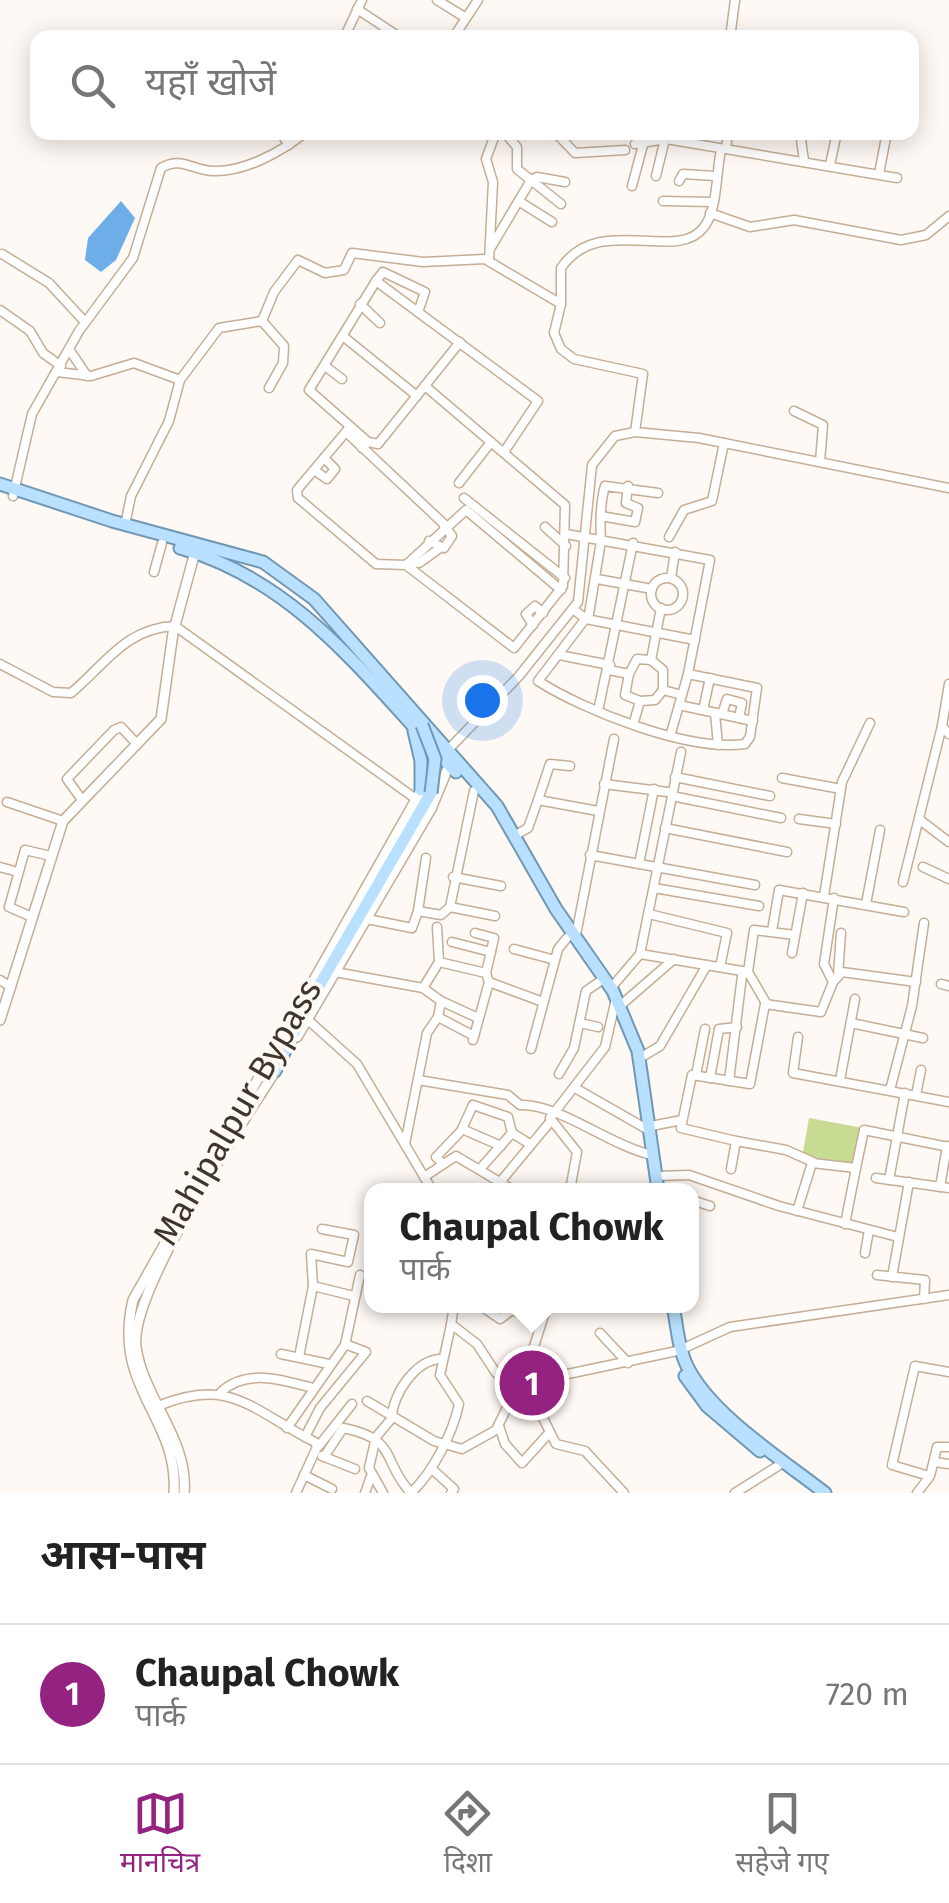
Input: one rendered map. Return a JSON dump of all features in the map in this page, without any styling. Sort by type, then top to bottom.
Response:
[{"type":"main road","points":[[0,484],[9,492],[194,552],[257,578],[291,602],[417,726],[435,758],[423,794],[304,1010],[275,1071]]},
{"type":"main road","points":[[9,492],[277,568],[305,591],[496,817],[599,982],[618,1004],[640,1058],[648,1154],[655,1183]]},
{"type":"main road","points":[[250,562],[297,593],[447,758],[493,802],[571,939],[612,988],[631,1038],[657,1183]]},
{"type":"main road","points":[[673,1313],[686,1378],[700,1399],[815,1493]]},
{"type":"main road","points":[[679,1350],[709,1396],[824,1493]]},
{"type":"street","points":[[437,0],[466,18]]},
{"type":"street","points":[[458,30],[476,0]]},
{"type":"street","points":[[731,30],[735,0]]},
{"type":"street","points":[[348,30],[359,4],[392,30]]},
{"type":"street","points":[[286,140],[289,145]]},
{"type":"street","points":[[9,492],[32,414],[85,322],[133,258],[161,168],[180,162],[206,170],[233,168],[296,140]]},
{"type":"street","points":[[489,261],[494,182],[486,159],[493,140]]},
{"type":"street","points":[[511,140],[517,147],[516,167],[561,204]]},
{"type":"street","points":[[563,140],[575,153],[625,150]]},
{"type":"street","points":[[632,186],[640,142],[652,140]]},
{"type":"street","points":[[656,176],[664,140]]},
{"type":"street","points":[[674,140],[897,178]]},
{"type":"street","points":[[634,432],[644,376],[569,357],[554,336],[561,304],[559,276],[573,256],[618,237],[685,239],[702,230],[710,213],[715,176],[726,140]]},
{"type":"street","points":[[801,140],[804,161]]},
{"type":"street","points":[[830,165],[836,140]]},
{"type":"street","points":[[879,174],[885,140]]},
{"type":"street","points":[[679,181],[683,174],[715,176]]},
{"type":"street","points":[[489,250],[530,180],[540,177],[565,182]]},
{"type":"street","points":[[663,201],[712,202]]},
{"type":"street","points":[[520,202],[552,222]]},
{"type":"street","points":[[710,213],[750,227],[794,220],[901,240],[926,235],[949,216]]},
{"type":"street","points":[[262,321],[274,292],[298,260],[325,273],[344,270],[352,252],[422,262],[489,261],[561,304]]},
{"type":"street","points":[[2,254],[49,283],[85,322]]},
{"type":"street","points":[[348,430],[297,490],[298,498],[376,564],[419,563],[452,538],[445,526],[310,392],[360,304],[383,272],[424,292],[418,312]]},
{"type":"street","points":[[376,280],[538,401],[504,452]]},
{"type":"street","points":[[360,304],[380,323]]},
{"type":"street","points":[[0,310],[30,331],[43,353],[59,369],[87,376],[134,362],[180,380]]},
{"type":"street","points":[[126,525],[130,496],[168,421],[180,380],[219,328],[262,321]]},
{"type":"street","points":[[262,321],[284,346],[283,363],[269,388]]},
{"type":"street","points":[[344,337],[416,396]]},
{"type":"street","points":[[365,445],[378,444],[460,342]]},
{"type":"street","points":[[69,349],[82,363],[87,376]]},
{"type":"street","points":[[325,366],[342,380]]},
{"type":"street","points":[[407,564],[510,648],[562,590],[565,578],[567,521],[561,500],[425,386]]},
{"type":"street","points":[[794,412],[822,426],[820,462]]},
{"type":"street","points":[[447,758],[580,596],[584,523],[594,458],[614,436],[634,432],[724,443],[949,488]]},
{"type":"street","points":[[459,483],[491,442]]},
{"type":"street","points":[[669,537],[684,510],[712,501],[724,443]]},
{"type":"street","points":[[328,454],[342,460]]},
{"type":"street","points":[[314,470],[328,478],[335,469],[328,454]]},
{"type":"street","points":[[658,492],[605,486],[597,579],[586,620],[539,682],[598,711],[634,722],[718,745],[745,744],[754,722],[758,688],[710,678],[665,678]]},
{"type":"street","points":[[601,516],[636,520],[637,506],[626,502],[628,486]]},
{"type":"street","points":[[562,590],[466,510],[461,496],[565,578]]},
{"type":"street","points":[[407,564],[466,510]]},
{"type":"street","points":[[617,540],[622,520]]},
{"type":"street","points":[[567,521],[584,523]]},
{"type":"street","points":[[545,527],[566,546]]},
{"type":"street","points":[[566,534],[601,537],[710,560],[671,733]]},
{"type":"street","points":[[430,541],[440,548]]},
{"type":"street","points":[[154,572],[162,543]]},
{"type":"street","points":[[598,711],[619,625],[633,543]]},
{"type":"street","points":[[0,1020],[63,822],[161,719],[175,626],[194,552]]},
{"type":"street","points":[[671,578],[675,552]]},
{"type":"street","points":[[671,578],[683,595],[674,608],[661,608],[652,599],[652,589],[657,581],[671,578]]},
{"type":"street","points":[[597,579],[652,589]]},
{"type":"street","points":[[683,595],[703,600]]},
{"type":"street","points":[[651,660],[661,608]]},
{"type":"street","points":[[573,609],[586,620],[695,640]]},
{"type":"street","points":[[0,664],[64,694],[76,688],[111,652],[154,630],[175,626],[423,794]]},
{"type":"street","points":[[532,626],[546,641]]},
{"type":"street","points":[[559,654],[629,674]]},
{"type":"street","points":[[637,659],[651,660],[660,664],[665,678],[656,700],[640,701],[624,695],[637,659]]},
{"type":"street","points":[[703,710],[710,678]]},
{"type":"street","points":[[903,882],[946,725],[949,684]]},
{"type":"street","points":[[663,690],[682,695]]},
{"type":"street","points":[[718,745],[719,714],[726,699],[742,703],[739,718]]},
{"type":"street","points":[[634,722],[640,701]]},
{"type":"street","points":[[679,705],[754,722]]},
{"type":"street","points":[[835,978],[824,964],[836,824],[846,770],[870,723]]},
{"type":"street","points":[[82,800],[67,779],[114,730],[121,727],[137,744]]},
{"type":"street","points":[[531,1049],[555,960],[571,939],[614,740]]},
{"type":"street","points":[[612,988],[640,954],[681,752]]},
{"type":"street","name":"Mahipalpur Bypass","points":[[174,1493],[171,1455],[127,1348],[134,1300],[447,758]]},
{"type":"street","name":"Mahipalpur Bypass","points":[[184,1493],[180,1458],[136,1348],[144,1299],[431,809],[447,758]]},
{"type":"street","points":[[514,836],[528,828],[550,764],[570,766]]},
{"type":"street","points":[[675,777],[770,796]]},
{"type":"street","points":[[782,778],[841,789]]},
{"type":"street","points":[[604,784],[654,789],[781,818]]},
{"type":"street","points":[[638,864],[654,789]]},
{"type":"street","points":[[418,911],[441,915],[450,907],[453,877],[474,791]]},
{"type":"street","points":[[538,800],[598,812]]},
{"type":"street","points":[[7,802],[63,822]]},
{"type":"street","points":[[799,819],[836,824]]},
{"type":"street","points":[[920,820],[949,842]]},
{"type":"street","points":[[665,828],[788,852]]},
{"type":"street","points":[[866,904],[880,830]]},
{"type":"street","points":[[32,917],[9,907],[18,872],[26,850],[51,856]]},
{"type":"street","points":[[590,856],[755,885]]},
{"type":"street","points":[[367,918],[412,928],[426,858]]},
{"type":"street","points":[[0,867],[18,872]]},
{"type":"street","points":[[923,867],[949,879]]},
{"type":"street","points":[[453,877],[500,886]]},
{"type":"street","points":[[0,880],[14,885]]},
{"type":"street","points":[[654,888],[759,906]]},
{"type":"street","points":[[772,931],[778,890],[904,912]]},
{"type":"street","points":[[792,953],[803,893]]},
{"type":"street","points":[[450,907],[495,916]]},
{"type":"street","points":[[648,914],[728,933],[720,967]]},
{"type":"street","points":[[890,1090],[916,982],[924,923]]},
{"type":"street","points":[[424,988],[439,962],[437,927]]},
{"type":"street","points":[[729,1081],[754,930],[795,935]]},
{"type":"street","points":[[438,1018],[474,1038],[493,937],[475,932]]},
{"type":"street","points":[[766,1004],[821,1012],[835,978],[840,933]]},
{"type":"street","points":[[452,942],[490,952]]},
{"type":"street","points":[[514,950],[555,960]]},
{"type":"street","points":[[640,954],[745,974],[766,1004],[750,1084],[696,1075]]},
{"type":"street","points":[[500,1181],[550,1122],[552,1112],[575,1088],[609,1038],[618,1004],[674,960]]},
{"type":"street","points":[[439,962],[487,977],[543,1002]]},
{"type":"street","points":[[640,1058],[657,1050],[707,965]]},
{"type":"street","points":[[835,978],[845,971],[916,982]]},
{"type":"street","points":[[335,972],[424,988],[478,1018]]},
{"type":"street","points":[[0,980],[11,987]]},
{"type":"street","points":[[559,1074],[573,1051],[586,991],[599,982]]},
{"type":"street","points":[[840,1080],[855,999]]},
{"type":"street","points":[[405,1144],[427,1033],[438,1018],[441,1000]]},
{"type":"street","points":[[308,1020],[357,1064],[428,1183]]},
{"type":"street","points":[[580,1022],[598,1027]]},
{"type":"street","points":[[850,1023],[923,1038]]},
{"type":"street","points":[[710,1078],[719,1029],[737,1027]]},
{"type":"street","points":[[705,1029],[682,1120],[683,1130],[786,1150],[813,1162],[856,1168]]},
{"type":"street","points":[[798,1038],[792,1072],[949,1102]]},
{"type":"street","points":[[889,1180],[897,1136],[921,1070]]},
{"type":"street","points":[[418,1080],[508,1095],[520,1105],[536,1104],[589,1132],[648,1154]]},
{"type":"street","points":[[575,1088],[648,1127],[682,1120]]},
{"type":"street","points":[[443,1164],[436,1157],[462,1129],[473,1104],[508,1118],[512,1133],[530,1144]]},
{"type":"street","points":[[550,1122],[577,1152],[571,1183]]},
{"type":"street","points":[[462,1129],[501,1146]]},
{"type":"street","points":[[846,1224],[864,1130],[948,1146],[944,1187],[876,1178]]},
{"type":"street","points":[[480,1170],[512,1133]]},
{"type":"street","points":[[731,1169],[736,1140]]},
{"type":"street","points":[[424,1177],[456,1156],[503,1183]]},
{"type":"street","points":[[797,1211],[813,1162]]},
{"type":"street","points":[[657,1176],[689,1175],[797,1211],[898,1237]]},
{"type":"street","points":[[892,1277],[909,1182]]},
{"type":"street","points":[[699,1202],[710,1206]]},
{"type":"street","points":[[299,1357],[313,1286],[311,1254],[348,1262],[354,1235],[322,1229]]},
{"type":"street","points":[[865,1253],[870,1230]]},
{"type":"street","points":[[287,1428],[345,1344],[360,1275]]},
{"type":"street","points":[[876,1275],[926,1280],[924,1300]]},
{"type":"street","points":[[313,1286],[354,1296]]},
{"type":"street","points":[[522,1388],[679,1350],[730,1327],[949,1295]]},
{"type":"street","points":[[319,1452],[343,1428],[375,1439],[392,1454],[396,1476],[411,1493],[432,1468],[459,1406],[440,1378],[453,1313]]},
{"type":"street","points":[[367,1401],[441,1444],[462,1449],[499,1426],[522,1388],[545,1313]]},
{"type":"street","points":[[452,1325],[477,1344],[496,1373],[522,1388],[538,1405],[549,1433],[561,1447],[586,1453],[622,1490]]},
{"type":"street","points":[[600,1333],[628,1363]]},
{"type":"street","points":[[305,1437],[320,1408],[366,1352],[345,1344]]},
{"type":"street","points":[[281,1354],[330,1364]]},
{"type":"street","points":[[365,1493],[375,1439],[392,1418],[392,1400],[428,1362],[443,1360]]},
{"type":"street","points":[[929,1476],[892,1466],[915,1366],[949,1372]]},
{"type":"street","points":[[221,1392],[236,1382],[269,1377],[313,1388]]},
{"type":"street","points":[[898,1378],[912,1381]]},
{"type":"street","points":[[158,1406],[192,1393],[221,1392],[305,1437],[319,1452],[355,1470]]},
{"type":"street","points":[[296,1493],[352,1404]]},
{"type":"street","points":[[499,1426],[505,1444],[522,1463],[549,1433]]},
{"type":"street","points":[[917,1493],[929,1476],[938,1446],[949,1448]]},
{"type":"street","points":[[934,1462],[949,1464]]},
{"type":"street","points":[[736,1493],[778,1466]]},
{"type":"street","points":[[432,1468],[454,1488],[451,1493]]},
{"type":"street","points":[[304,1475],[332,1489]]},
{"type":"street","points":[[371,1476],[384,1493]]},
{"type":"street","points":[[610,1493],[622,1490]]},
{"type":"green space","points":[[809,1118],[863,1128],[856,1168],[802,1158]]},
{"type":"water","points":[[121,201],[135,218],[116,260],[101,272],[85,260],[88,238]]},
{"type":"place","name":"Chaupal Chowk","points":[[532,1383]]}]
